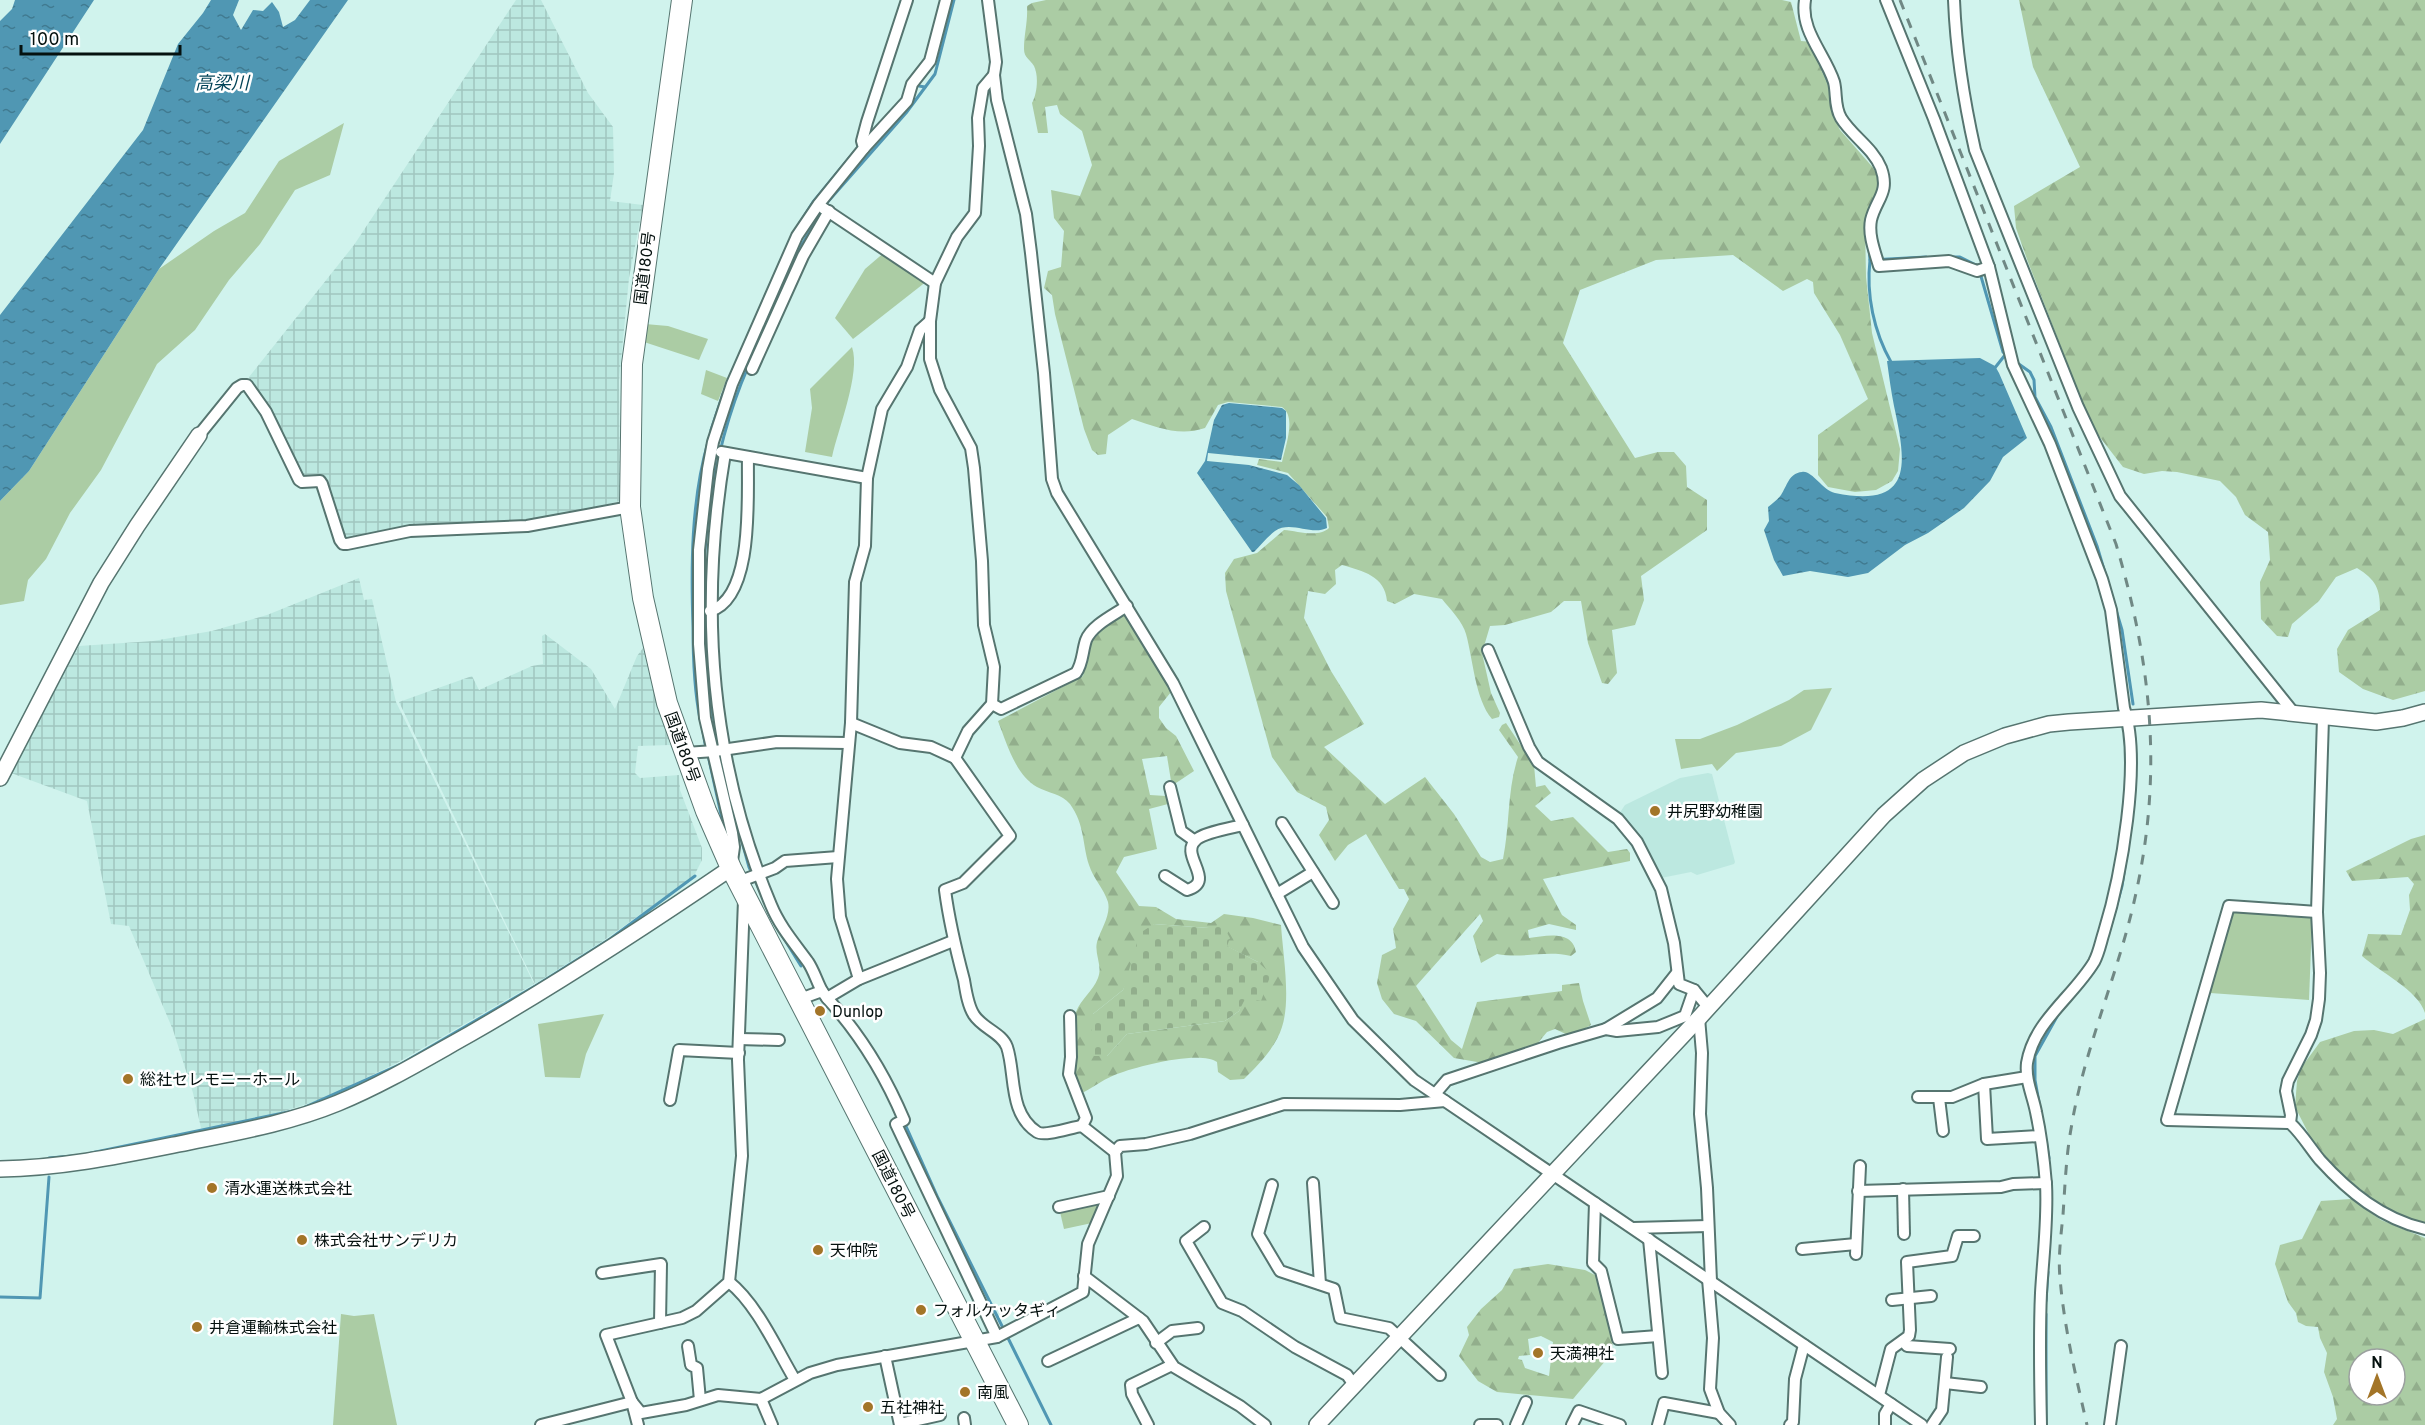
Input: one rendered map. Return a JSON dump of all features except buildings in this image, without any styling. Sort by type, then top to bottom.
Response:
[{"type":"highway","name":"国道180号","points":[[682,0],[632,364],[630,507],[643,598],[656,662],[706,811],[746,878],[800,999],[1018,1425]]},
{"type":"street","points":[[863,145],[907,0]]},
{"type":"street","points":[[752,369],[823,208],[863,145],[907,102],[912,84],[930,62],[946,0]]},
{"type":"street","points":[[988,0],[996,62],[994,75],[997,100],[1026,214],[1044,373],[1052,479],[1058,493],[1173,683],[1303,947],[1353,1020],[1399,1066],[1435,1094],[1922,1425]]},
{"type":"street","points":[[1805,0],[1805,16],[1811,36],[1833,81],[1836,109],[1848,128],[1876,159],[1882,171],[1885,184],[1883,194],[1871,221],[1873,246],[1879,266],[1949,261],[1983,269]]},
{"type":"street","points":[[1886,0],[1934,119],[2012,359],[2050,444],[2102,579],[2111,610],[2124,708],[2128,720],[2129,784],[2125,833],[2117,886],[2109,916],[2095,961],[2042,1027],[2029,1053],[2027,1077],[2040,1136],[2046,1183],[2039,1354],[2041,1425]]},
{"type":"street","points":[[1954,0],[1955,29],[1975,150],[2078,407],[2116,489],[2293,712]]},
{"type":"street","points":[[955,758],[968,731],[992,704],[994,667],[984,625],[982,561],[974,468],[970,448],[940,390],[930,359],[930,321],[935,283],[957,237],[975,213],[979,156],[978,118],[983,88],[994,75]]},
{"type":"street","points":[[823,208],[935,283]]},
{"type":"street","points":[[823,208],[797,236],[732,384],[719,452],[703,505],[697,597],[702,695],[734,847],[746,878],[771,907],[785,932],[809,964],[824,994],[860,1037],[894,1095],[904,1120],[896,1124],[998,1337]]},
{"type":"street","points":[[859,979],[840,917],[837,879],[851,723],[855,582],[867,530],[867,478],[882,409],[907,367],[920,330],[930,321]]},
{"type":"street","points":[[0,778],[101,584],[199,435],[237,388],[242,385],[247,386],[266,412],[299,480],[302,482],[320,481],[322,484],[343,544],[410,531],[527,526],[630,507]]},
{"type":"street","points":[[719,452],[753,460],[867,478]]},
{"type":"street","points":[[638,1425],[632,1402],[606,1335],[682,1318],[696,1311],[729,1282],[742,1156],[739,1039],[746,878],[741,819],[715,751],[717,710],[710,612],[719,452]]},
{"type":"street","points":[[710,612],[718,609],[726,601],[737,579],[744,554],[748,512],[748,457]]},
{"type":"street","points":[[992,704],[1001,709],[1076,673],[1080,667],[1087,638],[1096,628],[1127,606]]},
{"type":"street","points":[[1488,650],[1528,747],[1538,762],[1618,819],[1637,842],[1661,889],[1677,958],[1678,984],[1694,990],[1703,1013],[1700,1114],[1713,1338],[1710,1389],[1719,1413],[1730,1425]]},
{"type":"street","points":[[1317,1425],[1703,1013],[1884,815],[1923,780],[1947,763],[1985,744],[2030,728],[2069,722],[2262,710],[2293,712],[2323,718],[2386,721],[2425,712]]},
{"type":"street","points":[[2290,1123],[2291,1116],[2286,1091],[2288,1081],[2316,1020],[2320,973],[2317,912],[2323,718]]},
{"type":"street","points":[[632,1402],[640,1413],[655,1412],[718,1395],[761,1399],[810,1373],[837,1365],[998,1337],[1083,1292],[1088,1244],[1117,1176],[1117,1157],[1082,1126],[1041,1133],[1025,1118],[1016,1101],[1007,1046],[973,1014],[953,941],[945,890],[963,884],[1010,836],[955,758],[931,747],[900,743],[851,723]]},
{"type":"street","points":[[685,753],[777,742],[848,743]]},
{"type":"street","points":[[1170,787],[1181,831],[1195,841]]},
{"type":"street","points":[[1282,823],[1333,903]]},
{"type":"street","points":[[1165,876],[1187,890],[1198,883],[1200,876],[1190,851],[1195,841],[1199,837],[1243,825]]},
{"type":"street","points":[[0,1169],[41,1169],[88,1162],[283,1121],[336,1104],[420,1062],[508,1012],[594,959],[746,878],[785,861],[838,857]]},
{"type":"street","points":[[1277,894],[1313,872]]},
{"type":"street","points":[[2317,912],[2229,906],[2167,1120],[2290,1123],[2330,1170],[2371,1206],[2392,1218],[2425,1229]]},
{"type":"street","points":[[800,999],[824,994],[953,941]]},
{"type":"street","points":[[1435,1094],[1447,1080],[1558,1042],[1606,1029],[1657,998],[1676,974]]},
{"type":"street","points":[[1606,1029],[1617,1031],[1658,1027],[1685,1016],[1694,990]]},
{"type":"street","points":[[1070,1016],[1069,1074],[1086,1118],[1082,1126]]},
{"type":"street","points":[[739,1039],[779,1040]]},
{"type":"street","points":[[670,1100],[679,1050],[739,1053]]},
{"type":"street","points":[[1918,1097],[1952,1097],[1984,1084],[2027,1077]]},
{"type":"street","points":[[1984,1084],[1987,1139],[2040,1136]]},
{"type":"street","points":[[1939,1098],[1943,1131]]},
{"type":"street","points":[[1114,1152],[1120,1146],[1146,1144],[1190,1134],[1284,1104],[1400,1106],[1445,1101]]},
{"type":"street","points":[[1802,1249],[1856,1249],[1860,1166]]},
{"type":"street","points":[[1313,1183],[1320,1284]]},
{"type":"street","points":[[1858,1191],[2001,1187],[2013,1184],[2046,1183]]},
{"type":"street","points":[[1272,1185],[1258,1234],[1280,1271],[1334,1289],[1340,1318],[1389,1328],[1440,1375]]},
{"type":"street","points":[[1903,1189],[1904,1234]]},
{"type":"street","points":[[1059,1207],[1109,1196]]},
{"type":"street","points":[[1595,1203],[1593,1263],[1601,1271],[1618,1339],[1658,1336]]},
{"type":"street","points":[[1632,1228],[1708,1226]]},
{"type":"street","points":[[1204,1227],[1186,1241],[1222,1303],[1242,1311],[1295,1347],[1347,1375],[1354,1385]]},
{"type":"street","points":[[1879,1395],[1891,1349],[1909,1336],[1907,1262],[1952,1256],[1958,1236],[1974,1236]]},
{"type":"street","points":[[1649,1239],[1662,1373]]},
{"type":"street","points":[[602,1273],[661,1264],[660,1323]]},
{"type":"street","points":[[1084,1276],[1139,1318],[1172,1365],[1240,1406],[1265,1425]]},
{"type":"street","points":[[729,1282],[758,1318],[795,1380]]},
{"type":"street","points":[[1892,1300],[1931,1296]]},
{"type":"street","points":[[1048,1360],[1139,1318]]},
{"type":"street","points":[[1156,1343],[1172,1330],[1198,1328]]},
{"type":"street","points":[[1903,1341],[1907,1346],[1948,1353],[1942,1410],[1932,1425]]},
{"type":"street","points":[[1790,1425],[1793,1422],[1795,1379],[1804,1345]]},
{"type":"street","points":[[688,1346],[691,1365],[697,1368],[700,1400]]},
{"type":"street","points":[[2110,1425],[2121,1346]]},
{"type":"street","points":[[885,1356],[900,1424],[940,1415]]},
{"type":"street","points":[[1148,1425],[1132,1394],[1131,1385],[1172,1365]]},
{"type":"street","points":[[1945,1383],[1982,1387]]},
{"type":"street","points":[[761,1399],[772,1425]]},
{"type":"street","points":[[542,1425],[632,1402]]},
{"type":"street","points":[[1516,1425],[1526,1402]]},
{"type":"street","points":[[1658,1425],[1664,1403],[1719,1413]]},
{"type":"street","points":[[1885,1425],[1886,1414],[1892,1404]]},
{"type":"street","points":[[1572,1425],[1579,1411],[1620,1425]]},
{"type":"street","points":[[1480,1425],[1497,1425]]},
{"type":"shaded area","points":[[516,0],[541,0],[588,93],[613,127],[614,173],[610,201],[643,205],[629,278],[619,381],[620,501],[536,522],[424,525],[351,540],[343,537],[325,481],[302,477],[249,377],[354,245]]},
{"type":"shaded area","points":[[359,578],[364,600],[372,599],[396,702],[534,984],[397,1063],[320,1100],[275,1114],[207,1129],[201,1128],[193,1093],[173,1030],[129,926],[111,924],[87,801],[11,773],[79,646],[153,641],[212,631],[267,615]]},
{"type":"shaded area","points":[[545,634],[591,669],[615,709],[637,656],[643,648],[670,745],[638,746],[635,773],[640,778],[679,775],[680,790],[702,848],[702,860],[694,876],[603,941],[535,984],[399,702],[472,676],[479,690],[532,666],[543,664],[542,636]]},
{"type":"shaded area","points":[[1712,774],[1735,862],[1697,875],[1691,872],[1661,878],[1639,837],[1629,822],[1619,814],[1625,805],[1680,778]]},
{"type":"green space","points":[[1046,0],[1782,0],[1791,2],[1801,41],[1813,42],[1830,83],[1832,113],[1840,130],[1876,171],[1879,188],[1865,222],[1866,277],[1872,333],[1900,449],[1898,471],[1892,481],[1876,490],[1855,492],[1828,487],[1818,475],[1818,435],[1868,399],[1840,335],[1814,293],[1813,282],[1807,279],[1783,291],[1733,255],[1656,260],[1580,290],[1563,343],[1635,458],[1658,452],[1674,452],[1686,466],[1687,487],[1707,500],[1707,530],[1641,576],[1644,600],[1635,625],[1612,630],[1617,673],[1608,684],[1602,683],[1588,643],[1581,601],[1564,601],[1551,612],[1505,625],[1490,626],[1482,653],[1491,693],[1500,713],[1499,717],[1492,719],[1486,711],[1478,690],[1464,629],[1442,599],[1414,594],[1395,604],[1387,601],[1382,586],[1372,576],[1342,565],[1335,570],[1336,584],[1325,594],[1308,591],[1304,618],[1331,671],[1364,724],[1324,747],[1385,804],[1425,777],[1454,814],[1481,857],[1490,862],[1503,859],[1512,782],[1518,757],[1499,730],[1506,723],[1534,765],[1536,787],[1545,785],[1551,793],[1535,806],[1551,821],[1573,817],[1608,852],[1627,849],[1630,853],[1630,861],[1543,879],[1562,915],[1576,925],[1576,930],[1549,924],[1528,930],[1529,938],[1550,935],[1564,937],[1573,945],[1576,952],[1571,956],[1497,954],[1481,963],[1473,936],[1483,921],[1480,914],[1416,986],[1451,1040],[1462,1049],[1477,1002],[1562,991],[1562,985],[1579,983],[1591,1025],[1582,1030],[1568,1035],[1555,1029],[1547,1032],[1537,1044],[1483,1063],[1454,1058],[1416,1021],[1394,1014],[1382,999],[1377,983],[1382,955],[1396,948],[1393,929],[1409,899],[1404,889],[1399,889],[1366,834],[1348,845],[1335,861],[1319,835],[1329,820],[1326,807],[1297,792],[1272,757],[1226,591],[1225,573],[1234,559],[1257,553],[1284,530],[1319,533],[1329,528],[1327,517],[1288,473],[1257,465],[1259,459],[1282,462],[1289,433],[1289,418],[1282,407],[1228,402],[1218,405],[1205,428],[1186,432],[1159,428],[1132,419],[1108,435],[1106,454],[1098,455],[1092,450],[1084,429],[1052,295],[1044,288],[1048,271],[1061,267],[1064,231],[1054,218],[1051,190],[1080,196],[1092,165],[1082,131],[1060,114],[1057,105],[1045,107],[1048,133],[1038,133],[1032,103],[1037,80],[1034,66],[1025,54],[1024,43],[1027,6]]},
{"type":"green space","points":[[2019,0],[2425,0],[2425,691],[2393,700],[2363,689],[2339,672],[2337,649],[2348,630],[2380,610],[2376,585],[2363,572],[2357,568],[2336,577],[2319,601],[2292,624],[2288,637],[2277,636],[2261,619],[2260,582],[2270,560],[2268,532],[2245,515],[2236,497],[2220,481],[2177,472],[2162,471],[2144,474],[2123,467],[2092,427],[2016,228],[2014,206],[2080,167],[2033,67]]},
{"type":"green space","points":[[344,123],[330,175],[295,190],[260,244],[229,280],[195,330],[157,364],[101,470],[70,513],[46,559],[28,580],[24,601],[0,605],[0,501],[29,471],[159,269],[214,231],[245,213],[279,161]]},
{"type":"green space","points":[[886,251],[927,281],[853,339],[835,318],[865,269]]},
{"type":"green space","points":[[645,324],[668,326],[708,339],[699,360],[644,342]]},
{"type":"green space","points":[[852,347],[854,371],[832,457],[805,452],[812,408],[810,389]]},
{"type":"green space","points":[[706,370],[727,378],[718,401],[701,394]]},
{"type":"green space","points":[[1123,614],[1132,622],[1171,692],[1159,707],[1159,718],[1176,736],[1194,771],[1176,783],[1171,781],[1167,756],[1142,759],[1150,795],[1166,796],[1168,804],[1149,809],[1157,849],[1124,857],[1116,872],[1139,906],[1156,907],[1176,919],[1211,923],[1224,914],[1281,925],[1285,963],[1285,1016],[1271,1049],[1244,1079],[1230,1080],[1218,1072],[1217,1062],[1197,1058],[1169,1060],[1127,1071],[1084,1092],[1078,1090],[1073,1078],[1076,1012],[1098,978],[1100,969],[1096,946],[1107,917],[1108,902],[1089,865],[1081,827],[1075,812],[1063,798],[1037,787],[1023,774],[1013,758],[998,721],[1083,676],[1089,643],[1114,619]],"holes":[[[1154,924],[1209,928],[1226,946],[1258,962],[1239,1011],[1225,1021],[1127,1034],[1107,1056],[1093,1014],[1123,990]]]},
{"type":"green space","points":[[1832,688],[1811,730],[1781,746],[1736,753],[1717,771],[1712,764],[1681,769],[1675,739],[1700,739],[1737,725],[1789,700],[1804,690]]},
{"type":"green space","points":[[2425,835],[2425,1013],[2407,989],[2362,956],[2368,934],[2401,935],[2410,910],[2409,895],[2414,884],[2408,877],[2352,881],[2346,871],[2411,839]]},
{"type":"green space","points":[[2237,910],[2310,916],[2312,922],[2309,1000],[2210,993],[2231,914]]},
{"type":"green space","points":[[1154,924],[1209,928],[1222,924],[1230,938],[1227,946],[1258,962],[1271,974],[1261,1001],[1246,997],[1239,1011],[1225,1021],[1127,1034],[1107,1056],[1090,1056],[1093,1014],[1123,990],[1140,933]]},
{"type":"green space","points":[[604,1014],[586,1054],[580,1078],[545,1077],[538,1024]]},
{"type":"green space","points":[[2425,1019],[2425,1224],[2382,1208],[2331,1164],[2316,1148],[2295,1107],[2297,1081],[2301,1068],[2320,1042],[2354,1031],[2374,1030],[2393,1034]]},
{"type":"green space","points":[[2351,1199],[2381,1220],[2425,1238],[2425,1425],[2333,1425],[2337,1419],[2333,1397],[2324,1372],[2327,1353],[2318,1327],[2306,1326],[2298,1322],[2296,1313],[2288,1302],[2275,1264],[2280,1245],[2302,1239],[2321,1201]]},
{"type":"green space","points":[[1104,1201],[1092,1223],[1064,1229],[1060,1212]]},
{"type":"green space","points":[[1548,1264],[1585,1270],[1597,1276],[1613,1335],[1612,1353],[1573,1399],[1497,1392],[1478,1381],[1459,1356],[1469,1335],[1467,1327],[1481,1309],[1502,1290],[1514,1269]],"holes":[[[1541,1336],[1553,1342],[1549,1376],[1525,1368],[1522,1360],[1518,1359],[1519,1356],[1530,1355],[1528,1339]]]},
{"type":"green space","points":[[341,1314],[354,1316],[374,1314],[397,1425],[333,1425]]},
{"type":"water","points":[[15,0],[94,0],[0,144],[0,21],[12,9]]},
{"type":"water","name":"高梁川","points":[[211,0],[239,0],[233,15],[241,30],[253,10],[263,11],[272,2],[279,12],[283,27],[295,20],[310,0],[348,0],[159,269],[29,471],[0,501],[0,315],[143,130],[178,44]]},
{"type":"water","points":[[1980,358],[1995,366],[2027,438],[2003,457],[1990,481],[1964,508],[1928,533],[1905,545],[1868,573],[1848,577],[1810,571],[1783,576],[1774,560],[1764,530],[1769,521],[1768,507],[1777,500],[1794,475],[1806,472],[1830,491],[1861,496],[1880,494],[1892,487],[1899,476],[1902,462],[1901,445],[1887,361]]},
{"type":"water","points":[[1229,403],[1282,408],[1286,411],[1286,438],[1281,460],[1208,453],[1207,461],[1249,465],[1287,475],[1299,485],[1326,518],[1327,528],[1314,530],[1281,528],[1272,533],[1252,552],[1197,473],[1205,461],[1214,420],[1222,405]]},
{"type":"waterway","points":[[772,312],[800,248],[825,205],[906,113],[935,74],[954,0]]},
{"type":"waterway","points":[[1821,65],[1830,86]]},
{"type":"waterway","points":[[919,86],[925,87]]},
{"type":"waterway","points":[[799,224],[813,202],[859,146]]},
{"type":"waterway","points":[[1859,147],[1869,157]]},
{"type":"waterway","points":[[729,379],[789,242]]},
{"type":"waterway","points":[[1869,248],[1870,260],[1926,257]]},
{"type":"waterway","points":[[1951,257],[1960,257],[1978,266]]},
{"type":"waterway","points":[[1870,260],[1870,300],[1880,338],[1891,362]]},
{"type":"waterway","points":[[1980,273],[2003,352],[2008,357]]},
{"type":"waterway","points":[[1994,369],[2005,355]]},
{"type":"waterway","points":[[2016,362],[2030,372],[2034,380],[2035,397],[2051,427],[2097,546],[2122,630],[2133,704]]},
{"type":"waterway","points":[[718,741],[705,648],[703,600],[705,551],[710,503],[719,456],[748,367]]},
{"type":"waterway","points":[[711,430],[723,394]]},
{"type":"waterway","points":[[700,719],[694,662],[692,558],[698,487],[708,442]]},
{"type":"waterway","points":[[702,726],[706,749]]},
{"type":"waterway","points":[[708,755],[722,819]]},
{"type":"waterway","points":[[733,809],[749,867],[761,893]]},
{"type":"waterway","points":[[2110,929],[2122,886],[2126,859]]},
{"type":"waterway","points":[[305,1107],[401,1064],[537,985],[610,939],[695,876]]},
{"type":"waterway","points":[[775,924],[801,966]]},
{"type":"waterway","points":[[2049,1158],[2035,1080],[2035,1056],[2059,1013]]},
{"type":"waterway","points":[[91,1153],[293,1111]]},
{"type":"waterway","points":[[905,1124],[938,1198],[1004,1330]]},
{"type":"waterway","points":[[49,1160],[49,1158],[73,1156]]},
{"type":"waterway","points":[[0,1297],[40,1298],[49,1177]]},
{"type":"waterway","points":[[2051,1182],[2051,1211]]},
{"type":"waterway","points":[[2046,1301],[2048,1272]]},
{"type":"waterway","points":[[2046,1314],[2046,1425]]},
{"type":"waterway","points":[[1007,1336],[1051,1425]]},
{"type":"railway","points":[[1900,0],[2116,544],[2138,631],[2145,674],[2151,760],[2144,848],[2129,923],[2077,1099],[2068,1150],[2060,1246],[2059,1270],[2064,1315],[2087,1425]]},
{"type":"place","name":"井尻野幼稚園","points":[[1655,811]]},
{"type":"place","name":"Dunlop","points":[[820,1011]]},
{"type":"place","name":"総社セレモニーホール","points":[[128,1079]]},
{"type":"place","name":"清水運送株式会社","points":[[212,1188]]},
{"type":"place","name":"株式会社サンデリカ","points":[[302,1240]]},
{"type":"place","name":"天仲院","points":[[818,1250]]},
{"type":"place","name":"フォルケッタギィ","points":[[921,1310]]},
{"type":"place","name":"井倉運輸株式会社","points":[[197,1327]]},
{"type":"place","name":"天満神社","points":[[1538,1353]]},
{"type":"place","name":"南風","points":[[965,1392]]},
{"type":"place","name":"五社神社","points":[[868,1407]]}]
